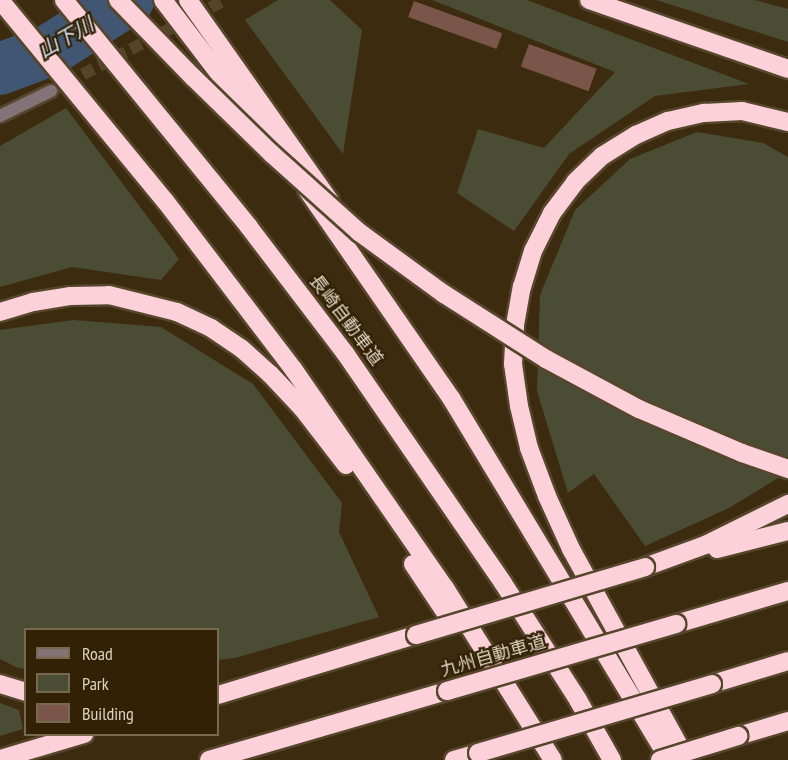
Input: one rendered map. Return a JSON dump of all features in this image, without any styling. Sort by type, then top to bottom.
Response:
[{"type":"highway","points":[[0,0],[230,283],[372,482],[470,628],[553,760]]},
{"type":"highway","name":"長崎自動車道","points":[[64,0],[249,227],[345,353],[434,478],[568,685],[612,760]]},
{"type":"highway","points":[[118,0],[281,162],[359,232],[444,294],[546,359],[639,409],[742,453],[788,469]]},
{"type":"highway","points":[[589,0],[788,69]]},
{"type":"highway","points":[[189,1],[393,292],[455,391],[514,502]]},
{"type":"highway","points":[[166,4],[308,192],[451,399],[669,760]]},
{"type":"highway","points":[[687,760],[571,549],[547,496],[530,448],[519,406],[513,364],[515,325],[522,287],[537,241],[552,213],[575,182],[602,156],[636,135],[668,121],[704,113],[742,111],[788,122]]},
{"type":"highway","points":[[0,312],[33,302],[70,296],[108,295],[177,312],[211,328],[243,349],[278,383],[333,447],[543,760]]},
{"type":"highway","points":[[372,482],[538,760]]},
{"type":"highway","points":[[645,567],[747,526],[788,504]]},
{"type":"highway","points":[[219,695],[645,567],[788,531]]},
{"type":"highway","name":"九州自動車道","points":[[208,760],[788,591]]},
{"type":"highway","points":[[219,684],[416,635]]},
{"type":"highway","points":[[454,760],[788,661]]},
{"type":"highway","points":[[0,684],[24,691]]},
{"type":"highway","points":[[660,760],[788,722]]},
{"type":"highway","points":[[0,759],[80,736]]},
{"type":"street","points":[[0,116],[51,91]]},
{"type":"green space","points":[[278,0],[330,0],[362,30],[343,154],[245,20]]},
{"type":"green space","points":[[432,0],[527,0],[749,84],[655,96],[569,154],[514,231],[457,193],[478,129],[544,148],[615,72]]},
{"type":"green space","points":[[656,0],[755,0],[788,9],[788,42]]},
{"type":"green space","points":[[66,108],[179,259],[161,280],[72,267],[0,287],[0,146]]},
{"type":"green space","points":[[697,132],[763,143],[788,157],[788,472],[729,508],[645,546],[594,474],[568,493],[537,391],[540,295],[575,210],[630,159]]},
{"type":"green space","points":[[73,320],[161,327],[253,384],[342,503],[339,532],[379,617],[235,658],[219,660],[219,628],[24,628],[24,669],[0,659],[0,330]]},
{"type":"green space","points":[[0,703],[19,710],[23,729],[0,736]]},
{"type":"building","points":[[414,1],[502,33],[497,49],[408,17]]},
{"type":"building","points":[[529,44],[597,69],[588,91],[521,67]]},
{"type":"waterway","name":"山下川","points":[[0,69],[50,50],[128,0]]},
{"type":"tunnel","points":[[51,91],[225,0]]}]
